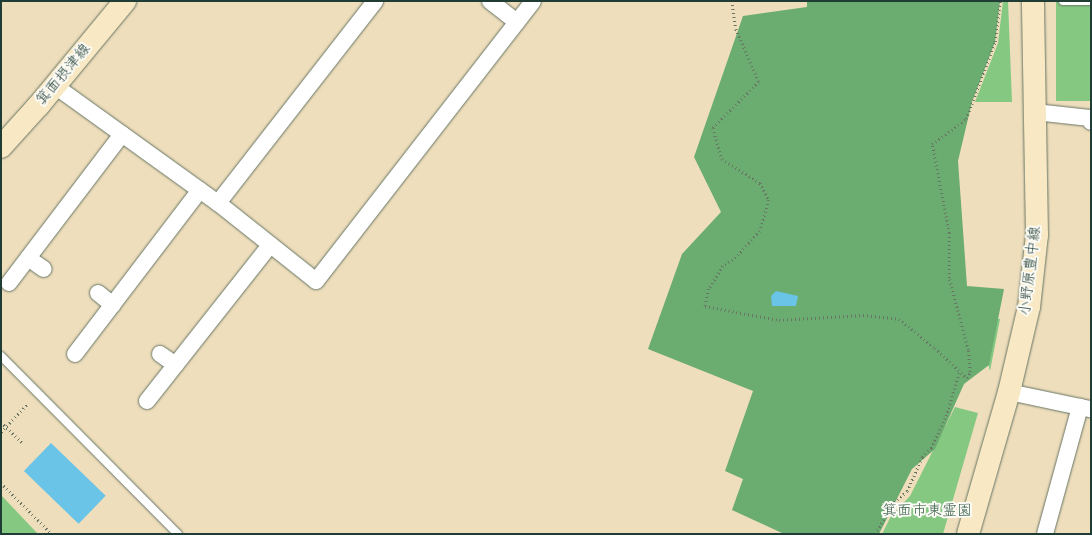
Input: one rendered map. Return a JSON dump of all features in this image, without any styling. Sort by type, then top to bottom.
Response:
[{"type":"street","name":"箕面摂津線","points":[[1,147],[55,86],[125,1]]},
{"type":"street","points":[[218,204],[375,1]]},
{"type":"street","points":[[490,1],[517,22]]},
{"type":"street","points":[[55,86],[200,190],[316,281],[533,1]]},
{"type":"street","name":"小野原豊中線","points":[[968,534],[1009,392],[1029,307],[1037,235],[1033,1]]},
{"type":"street","points":[[1035,112],[1090,118],[1091,122]]},
{"type":"street","points":[[9,283],[122,134]]},
{"type":"street","points":[[75,354],[200,190]]},
{"type":"street","points":[[147,401],[270,245]]},
{"type":"street","points":[[28,258],[44,269]]},
{"type":"street","points":[[98,294],[113,305]]},
{"type":"street","points":[[160,354],[176,365]]},
{"type":"street","points":[[1009,392],[1086,408],[1045,534]]},
{"type":"lane","points":[[1063,1],[1091,1]]},
{"type":"lane","points":[[1,356],[178,534]]},
{"type":"path","points":[[732,1],[736,29],[759,82],[713,128],[722,159],[760,183],[769,200],[760,232],[736,258],[723,266],[709,289],[705,306],[779,320],[863,315],[899,320],[935,348],[967,378],[970,372],[968,350],[950,278],[949,233],[932,144],[966,119],[995,42],[1000,1]]},
{"type":"path","points":[[875,534],[894,502],[907,491],[922,458],[931,448],[946,416],[959,372]]},
{"type":"path","points":[[1,432],[38,392]]},
{"type":"path","points":[[1,422],[22,442]]},
{"type":"path","points":[[1,483],[52,534]]},
{"type":"green space","points":[[807,1],[1000,1],[995,42],[972,102],[958,161],[967,286],[1004,289],[989,365],[964,384],[935,449],[912,469],[879,534],[784,534],[732,510],[743,479],[725,471],[753,391],[648,349],[682,254],[721,212],[694,157],[743,16],[807,7]]},
{"type":"green space","points":[[1003,1],[1008,1],[1012,102],[975,102],[998,43]]},
{"type":"green space","points":[[1056,1],[1091,1],[1091,101],[1056,101]]},
{"type":"green space","points":[[975,316],[1000,319],[990,371]]},
{"type":"green space","name":"箕面市東霊園","points":[[955,407],[978,413],[943,534],[882,534],[891,516],[910,496]]},
{"type":"green space","points":[[1,495],[38,534],[1,534]]},
{"type":"water","points":[[776,291],[798,296],[796,306],[772,306],[771,296]]},
{"type":"water","points":[[51,443],[106,496],[79,524],[24,471]]}]
